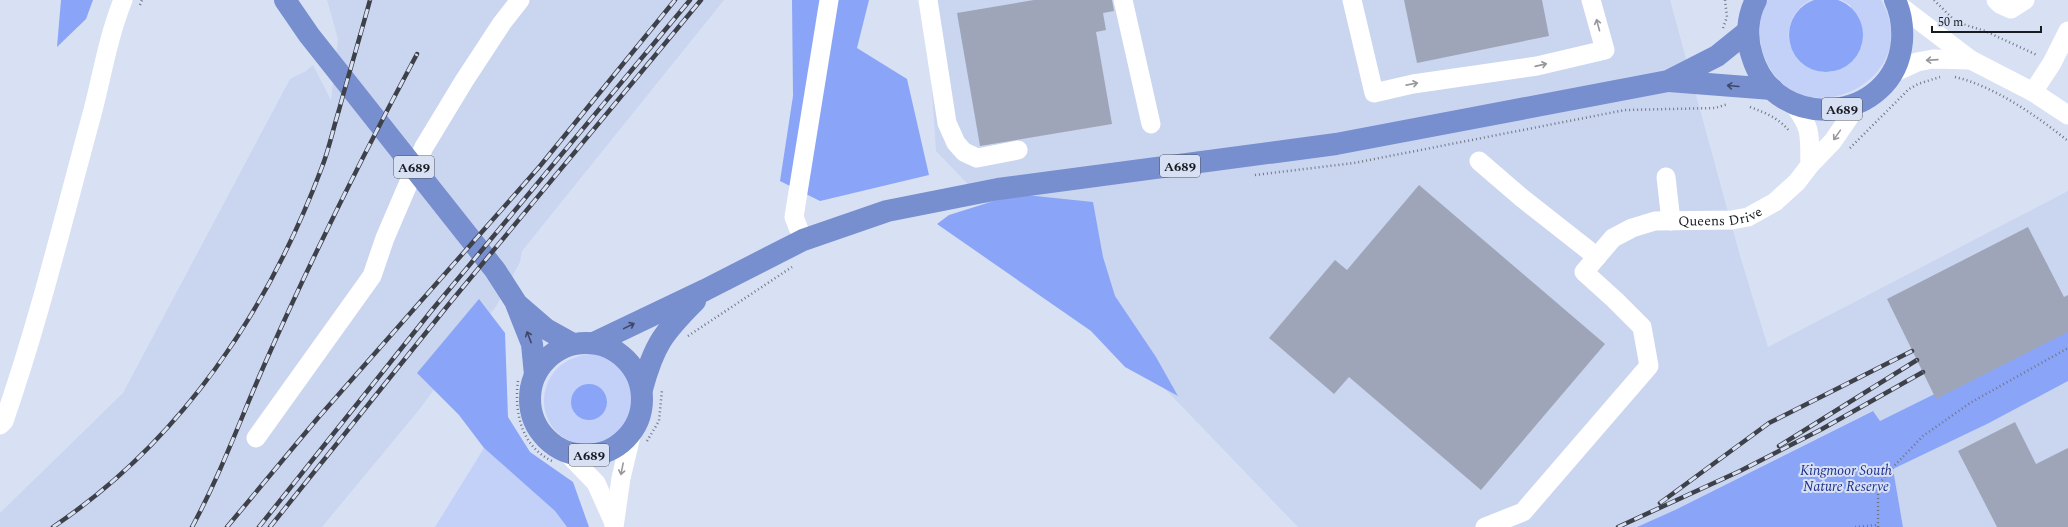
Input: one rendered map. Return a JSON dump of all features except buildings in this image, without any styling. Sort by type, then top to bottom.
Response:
[{"type":"highway","name":"A689","points":[[285,0],[309,35],[495,270],[515,301],[532,344],[527,376],[532,415],[536,425],[562,458],[603,453],[639,437],[640,416],[652,388],[654,350],[677,318],[706,290]]},
{"type":"highway","name":"A689","points":[[1754,1],[1748,31],[1749,47],[1754,63],[1762,77],[1772,90],[1794,105],[1825,111],[1843,109],[1859,103],[1883,86],[1891,74],[1898,60],[1903,32],[1896,1]]},
{"type":"highway","name":"A689","points":[[1668,81],[1723,52],[1748,31]]},
{"type":"highway","name":"A689","points":[[527,376],[550,355],[583,344],[706,290],[803,240],[887,210],[933,200],[998,189],[1336,144],[1668,81],[1772,90]]},
{"type":"highway","name":"A689","points":[[515,301],[546,329],[583,344],[613,350],[621,355],[652,388]]},
{"type":"street","points":[[0,425],[4,421],[20,377],[93,108],[105,57],[123,0]]},
{"type":"street","points":[[256,438],[372,276],[385,238],[424,148],[464,81],[502,23],[520,0]]},
{"type":"street","points":[[803,240],[794,218],[829,0]]},
{"type":"street","points":[[928,0],[947,123],[956,143],[964,152],[976,158],[1018,150]]},
{"type":"street","points":[[1123,0],[1150,124]]},
{"type":"street","points":[[1352,0],[1374,93],[1413,84],[1537,66],[1605,50],[1591,0]]},
{"type":"street","points":[[1996,0],[2000,4],[2011,9],[2025,0]]},
{"type":"street","points":[[1896,1],[1971,60],[2033,92],[2068,115]]},
{"type":"street","points":[[2033,92],[2052,63],[2068,31]]},
{"type":"street","points":[[1891,74],[1917,62],[1933,60],[1971,60]]},
{"type":"street","name":"Queens Drive","points":[[1597,256],[1613,238],[1632,228],[1655,221],[1716,222],[1748,217],[1776,202],[1797,182],[1810,165],[1833,141],[1859,103]]},
{"type":"street","points":[[1794,105],[1804,118],[1810,133],[1810,165]]},
{"type":"street","points":[[1479,161],[1522,198],[1597,256],[1584,272],[1616,300],[1642,328],[1649,366],[1523,512],[1485,527]]},
{"type":"street","points":[[1666,177],[1671,221]]},
{"type":"street","points":[[614,526],[623,464],[639,437]]},
{"type":"street","points":[[562,458],[596,482],[614,526]]},
{"type":"path","points":[[1723,52],[1715,39],[1721,34],[1727,17],[1726,0]]},
{"type":"path","points":[[1934,0],[1956,22],[1985,31],[2052,63]]},
{"type":"path","points":[[1847,150],[1909,89],[1918,84],[1940,77],[1946,77]]},
{"type":"path","points":[[1952,77],[1965,80],[2004,97],[2048,125],[2068,141]]},
{"type":"path","points":[[1247,175],[1354,163],[1625,110],[1715,108],[1736,102],[1737,86]]},
{"type":"path","points":[[685,338],[793,266]]},
{"type":"path","points":[[1855,527],[1878,526],[1878,485],[1923,436],[1970,403],[2068,348]]},
{"type":"path","points":[[527,376],[517,412],[523,431],[534,447],[546,458],[562,458]]},
{"type":"path","points":[[639,437],[658,422],[652,388]]},
{"type":"shaded area","points":[[327,0],[724,0],[522,251],[520,262],[497,305],[418,411],[322,527],[0,527],[0,513],[123,393],[290,79],[306,71],[313,65],[331,100],[338,39]]},
{"type":"shaded area","points":[[926,0],[1670,0],[1740,256],[1768,347],[2068,191],[2068,328],[1880,421],[1872,411],[1675,510],[1637,527],[1298,527],[936,151]]},
{"type":"shaded area","points":[[1768,0],[1811,0],[1799,9],[1791,23],[1789,39],[1791,47],[1798,57],[1815,69],[1825,72],[1832,72],[1850,62],[1855,57],[1862,45],[1850,5],[1841,0],[1881,0],[1891,29],[1887,55],[1873,76],[1852,91],[1827,98],[1801,94],[1779,80],[1763,53],[1760,40],[1760,26],[1763,12]]},
{"type":"shaded area","points":[[592,354],[613,362],[626,375],[633,390],[633,407],[628,423],[618,436],[603,444],[585,445],[566,439],[553,428],[546,414],[544,398],[548,382],[557,369],[572,359]],"holes":[[[582,386],[598,388],[605,393],[607,397],[606,409],[575,414],[572,406],[573,395]]]},
{"type":"shaded area","points":[[2068,381],[2068,527],[1903,527],[1893,469],[1989,423]]},
{"type":"shaded area","points":[[484,448],[555,511],[567,527],[435,527]]},
{"type":"green space","points":[[1826,-2],[1840,1],[1852,9],[1860,21],[1863,35],[1860,49],[1852,61],[1840,69],[1826,72],[1812,69],[1800,61],[1792,49],[1789,35],[1792,21],[1800,9],[1812,1]]},
{"type":"green space","points":[[61,0],[93,0],[86,19],[57,47]]},
{"type":"green space","points":[[792,0],[869,0],[857,48],[907,79],[929,175],[820,201],[780,181],[793,96]]},
{"type":"green space","points":[[1016,194],[1093,202],[1103,257],[1115,296],[1156,357],[1178,396],[1125,367],[1091,331],[937,224],[949,215]]},
{"type":"green space","points":[[479,299],[505,333],[508,417],[530,452],[573,482],[589,527],[567,527],[555,511],[484,448],[459,415],[417,373]]},
{"type":"green space","name":"Kingmoor South Nature Reserve","points":[[2068,328],[2068,381],[1989,423],[1893,469],[1903,527],[1637,527],[1675,510],[1873,411],[1880,421]]},
{"type":"green space","points":[[593,384],[602,389],[606,395],[606,409],[602,415],[593,420],[585,420],[576,415],[572,409],[571,398],[576,389],[582,385]]},
{"type":"railway","points":[[53,527],[99,493],[141,455],[180,413],[215,369],[247,322],[275,272],[300,220],[322,167],[370,0]]},
{"type":"railway","points":[[227,527],[317,419],[540,166],[675,0]]},
{"type":"railway","points":[[259,527],[432,310],[690,0]]},
{"type":"railway","points":[[270,527],[449,304],[701,0]]},
{"type":"railway","points":[[192,527],[222,466],[266,361],[301,283],[377,130],[417,54]]},
{"type":"railway","points":[[1660,503],[1769,423],[1912,351]]},
{"type":"railway","points":[[1779,446],[1917,360]]},
{"type":"railway","points":[[1618,527],[1740,471],[1822,429],[1923,372]]}]
